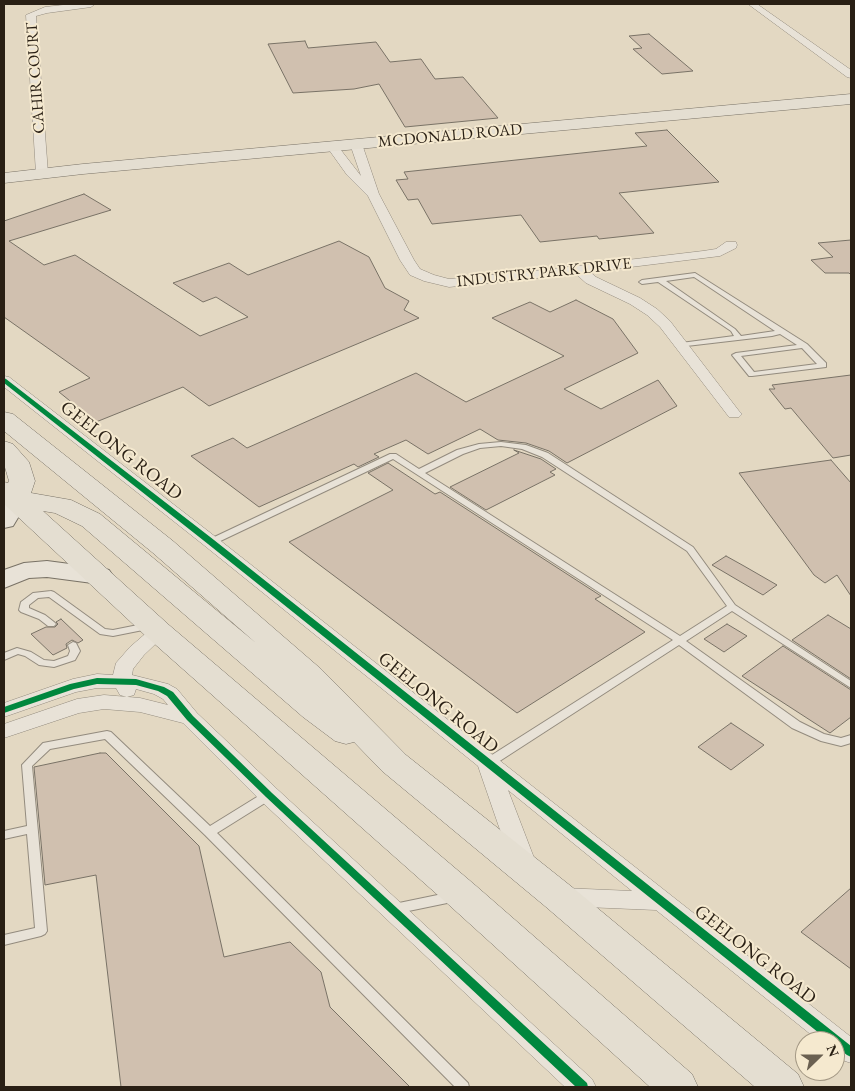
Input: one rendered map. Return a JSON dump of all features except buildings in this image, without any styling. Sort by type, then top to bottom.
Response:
[{"type":"main road","name":"MCDONALD ROAD","points":[[4,178],[851,98]]},
{"type":"main road","name":"MCDONALD ROAD","points":[[4,174],[46,173]]},
{"type":"main road","name":"GEELONG ROAD","points":[[4,419],[163,547],[282,651],[310,676],[394,763],[559,897],[784,1087]]},
{"type":"main road","points":[[4,449],[16,462],[22,481],[9,502]]},
{"type":"main road","points":[[9,502],[62,506],[91,520],[314,709],[352,738],[394,763]]},
{"type":"main road","points":[[9,502],[100,576],[156,628],[462,895],[678,1087]]},
{"type":"main road","points":[[4,580],[19,573],[47,569],[100,576]]},
{"type":"street","name":"CAHIR COURT","points":[[46,173],[31,15],[45,10],[91,4]]},
{"type":"street","points":[[752,4],[851,75]]},
{"type":"street","name":"INDUSTRY PARK DRIVE","points":[[356,144],[373,194],[407,260],[415,272],[429,278],[449,283],[469,282],[703,255],[720,252],[732,246]]},
{"type":"street","name":"INDUSTRY PARK DRIVE","points":[[333,146],[350,173],[373,194]]},
{"type":"street","points":[[580,270],[590,280],[635,301],[652,312],[665,324],[734,414]]},
{"type":"street","name":"GEELONG ROAD","points":[[4,380],[211,542],[851,1052]]},
{"type":"street","points":[[140,704],[129,693],[122,680],[122,671],[156,628]]},
{"type":"street","points":[[4,710],[80,684],[122,680],[143,683],[167,692],[179,702],[190,718],[269,795],[392,909],[575,1085]]},
{"type":"street","points":[[4,731],[83,704],[109,702],[140,704],[190,718]]},
{"type":"street","name":"GEELONG ROAD","points":[[488,763],[510,827],[530,874]]},
{"type":"street","points":[[559,897],[662,901]]},
{"type":"lane","points":[[642,282],[695,275],[804,346],[823,365],[752,374],[736,355],[804,346]]},
{"type":"lane","points":[[660,280],[733,330],[739,338]]},
{"type":"lane","points":[[681,345],[782,331]]},
{"type":"lane","points":[[418,473],[460,452],[479,446],[501,444],[523,447],[545,455],[690,549],[732,608],[851,685]]},
{"type":"lane","points":[[211,542],[393,456],[679,640],[796,725],[820,737],[841,742],[851,739]]},
{"type":"lane","points":[[51,624],[42,617],[24,610],[24,604],[36,595],[52,595],[98,629],[108,633],[156,628]]},
{"type":"lane","points":[[488,763],[732,608]]},
{"type":"lane","points":[[4,657],[17,651],[28,654],[42,664],[54,664],[72,658],[75,651],[73,645]]},
{"type":"lane","points":[[4,940],[41,931],[27,765],[47,746],[107,736],[209,832],[463,1087]]},
{"type":"lane","points":[[209,832],[269,795]]},
{"type":"lane","points":[[4,835],[33,830]]},
{"type":"lane","points":[[392,909],[462,895]]},
{"type":"cycle path","points":[[4,380],[211,542],[851,1052]]},
{"type":"cycle path","points":[[4,710],[73,686],[97,681],[136,682],[161,689],[170,694],[190,718],[269,795],[583,1087]]}]
